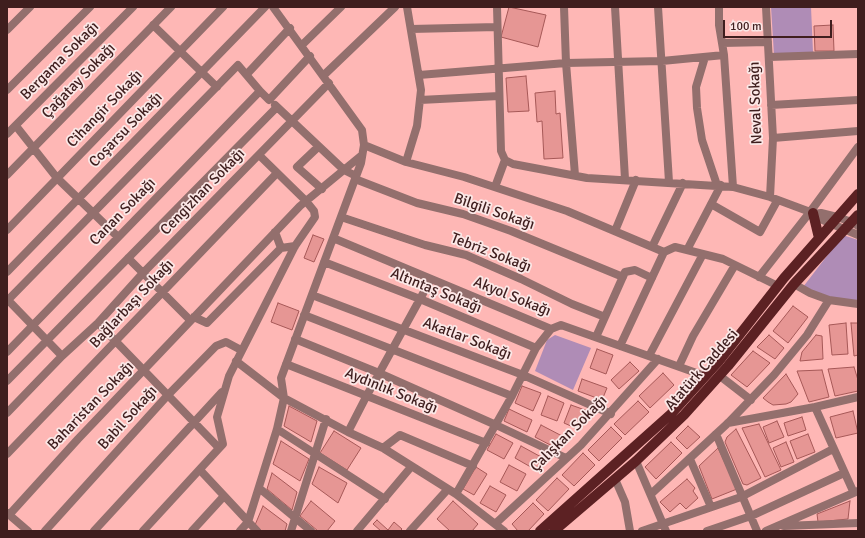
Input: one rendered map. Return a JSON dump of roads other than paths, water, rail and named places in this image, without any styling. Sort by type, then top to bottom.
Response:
[{"type":"main road","points":[[540,531],[671,414],[705,376],[778,286],[858,194]]},
{"type":"main road","points":[[812,213],[819,238]]},
{"type":"main road","name":"Atatürk Caddesi","points":[[554,531],[636,461],[684,415],[720,376],[794,284],[853,223]]},
{"type":"street","points":[[7,30],[30,7]]},
{"type":"street","name":"Bergama Sokağı","points":[[7,134],[133,7]]},
{"type":"street","name":"Çağatay Sokağı","points":[[7,175],[171,7]]},
{"type":"street","name":"Cihangir Sokağı","points":[[7,230],[223,7]]},
{"type":"street","name":"Coşarsu Sokağı","points":[[7,272],[265,7]]},
{"type":"street","points":[[302,45],[341,7]]},
{"type":"street","points":[[324,75],[396,7]]},
{"type":"street","points":[[406,162],[417,126],[421,90],[407,7]]},
{"type":"street","points":[[496,7],[501,151],[505,160],[513,164],[575,175],[733,187],[774,199],[812,213],[821,213],[835,220],[853,223],[858,235]]},
{"type":"street","points":[[564,7],[566,64],[575,175]]},
{"type":"street","points":[[615,7],[625,180]]},
{"type":"street","points":[[658,7],[669,182]]},
{"type":"street","points":[[719,7],[719,25],[724,55],[733,187]]},
{"type":"street","name":"Neval Sokağı","points":[[766,7],[773,138],[774,199]]},
{"type":"street","points":[[7,90],[88,8]]},
{"type":"street","points":[[240,531],[248,522],[277,429],[284,398],[281,378],[356,177],[364,145],[362,130],[277,8]]},
{"type":"street","points":[[153,25],[217,87]]},
{"type":"street","points":[[411,29],[497,27]]},
{"type":"street","points":[[62,356],[7,300],[238,65],[248,74],[290,28]]},
{"type":"street","points":[[722,43],[768,42]]},
{"type":"street","points":[[769,58],[858,54]]},
{"type":"street","points":[[419,75],[566,64],[662,61],[724,55]]},
{"type":"street","points":[[269,100],[310,56]]},
{"type":"street","points":[[687,250],[711,204],[719,185],[702,140],[697,108],[696,87],[705,57]]},
{"type":"street","name":"Bilgili Sokağı","points":[[248,74],[260,91],[318,147],[344,170],[356,177],[417,203],[463,214],[511,231],[623,277]]},
{"type":"street","name":"Cengizhan Sokağı","points":[[7,413],[62,356],[98,323],[143,273],[329,83]]},
{"type":"street","name":"Canan Sokağı","points":[[7,352],[260,91]]},
{"type":"street","points":[[420,100],[499,96]]},
{"type":"street","points":[[771,105],[858,100]]},
{"type":"street","points":[[7,381],[278,107]]},
{"type":"street","points":[[16,126],[57,178],[118,237]]},
{"type":"street","points":[[773,138],[858,131]]},
{"type":"street","points":[[364,145],[406,162],[495,187],[567,211],[664,252]]},
{"type":"street","points":[[318,147],[297,167],[322,189]]},
{"type":"street","points":[[759,277],[812,213],[858,147]]},
{"type":"street","points":[[143,531],[223,444],[217,417],[224,391],[236,361],[295,246],[315,217],[314,211],[306,201],[259,155]]},
{"type":"street","name":"Baharistan Sokağı","points":[[8,514],[275,232],[306,201],[362,155]]},
{"type":"street","points":[[495,187],[505,160]]},
{"type":"street","name":"Bağlarbaşı Sokağı","points":[[7,454],[277,173]]},
{"type":"street","points":[[615,231],[636,180]]},
{"type":"street","points":[[652,247],[683,183]]},
{"type":"street","points":[[711,204],[760,232],[774,199]]},
{"type":"street","name":"Tebriz Sokağı","points":[[341,216],[424,245],[466,255],[521,279],[572,304],[605,317]]},
{"type":"street","points":[[275,232],[282,248]]},
{"type":"street","name":"Akyol Sokağı","points":[[333,238],[551,329],[561,325],[705,376]]},
{"type":"street","points":[[128,258],[162,292],[192,318],[208,324],[282,248],[295,246]]},
{"type":"street","points":[[620,346],[664,252],[675,247],[723,259],[778,286]]},
{"type":"street","points":[[649,356],[703,254]]},
{"type":"street","name":"Altıntaş Sokağı","points":[[324,262],[420,299],[536,348]]},
{"type":"street","points":[[679,366],[693,336],[735,265]]},
{"type":"street","points":[[596,337],[625,272],[635,270],[652,278]]},
{"type":"street","points":[[348,432],[431,279]]},
{"type":"street","points":[[794,284],[810,294],[829,300],[858,304]]},
{"type":"street","name":"Akatlar Sokağı","points":[[312,295],[523,375],[611,414]]},
{"type":"street","points":[[651,494],[728,423],[774,375],[807,335],[829,300]]},
{"type":"street","points":[[304,315],[512,396]]},
{"type":"street","points":[[98,323],[219,448]]},
{"type":"street","points":[[456,494],[512,396],[536,348],[551,329]]},
{"type":"street","points":[[295,339],[379,373],[496,424],[566,458]]},
{"type":"street","name":"Babil Sokağı","points":[[45,531],[167,396],[216,346],[226,342],[241,350]]},
{"type":"street","name":"Çalışkan Sokağı","points":[[495,524],[611,414],[658,359]]},
{"type":"street","points":[[236,361],[284,398],[348,432],[383,448],[456,494],[504,531]]},
{"type":"street","name":"Aydınlık Sokağı","points":[[286,364],[366,397],[486,443]]},
{"type":"street","points":[[720,376],[751,400]]},
{"type":"street","points":[[94,531],[193,422],[224,391]]},
{"type":"street","points":[[728,423],[815,407],[858,397]]},
{"type":"street","points":[[766,531],[855,491],[844,473],[815,407]]},
{"type":"street","points":[[291,531],[326,419]]},
{"type":"street","points":[[277,429],[385,499]]},
{"type":"street","points":[[716,434],[741,497],[757,531]]},
{"type":"street","points":[[383,448],[400,435],[473,466]]},
{"type":"street","points":[[642,531],[665,527],[711,507],[741,497],[833,449]]},
{"type":"street","points":[[690,459],[711,507]]},
{"type":"street","points":[[636,461],[665,527]]},
{"type":"street","points":[[357,531],[411,467]]},
{"type":"street","points":[[200,470],[257,531]]},
{"type":"street","points":[[707,531],[751,516],[844,473]]},
{"type":"street","points":[[615,479],[625,502],[630,531]]},
{"type":"street","points":[[259,488],[311,531]]},
{"type":"street","points":[[410,531],[448,489]]},
{"type":"street","points":[[192,531],[224,496]]},
{"type":"street","points":[[8,514],[28,531]]},
{"type":"street","points":[[779,526],[858,523]]}]
